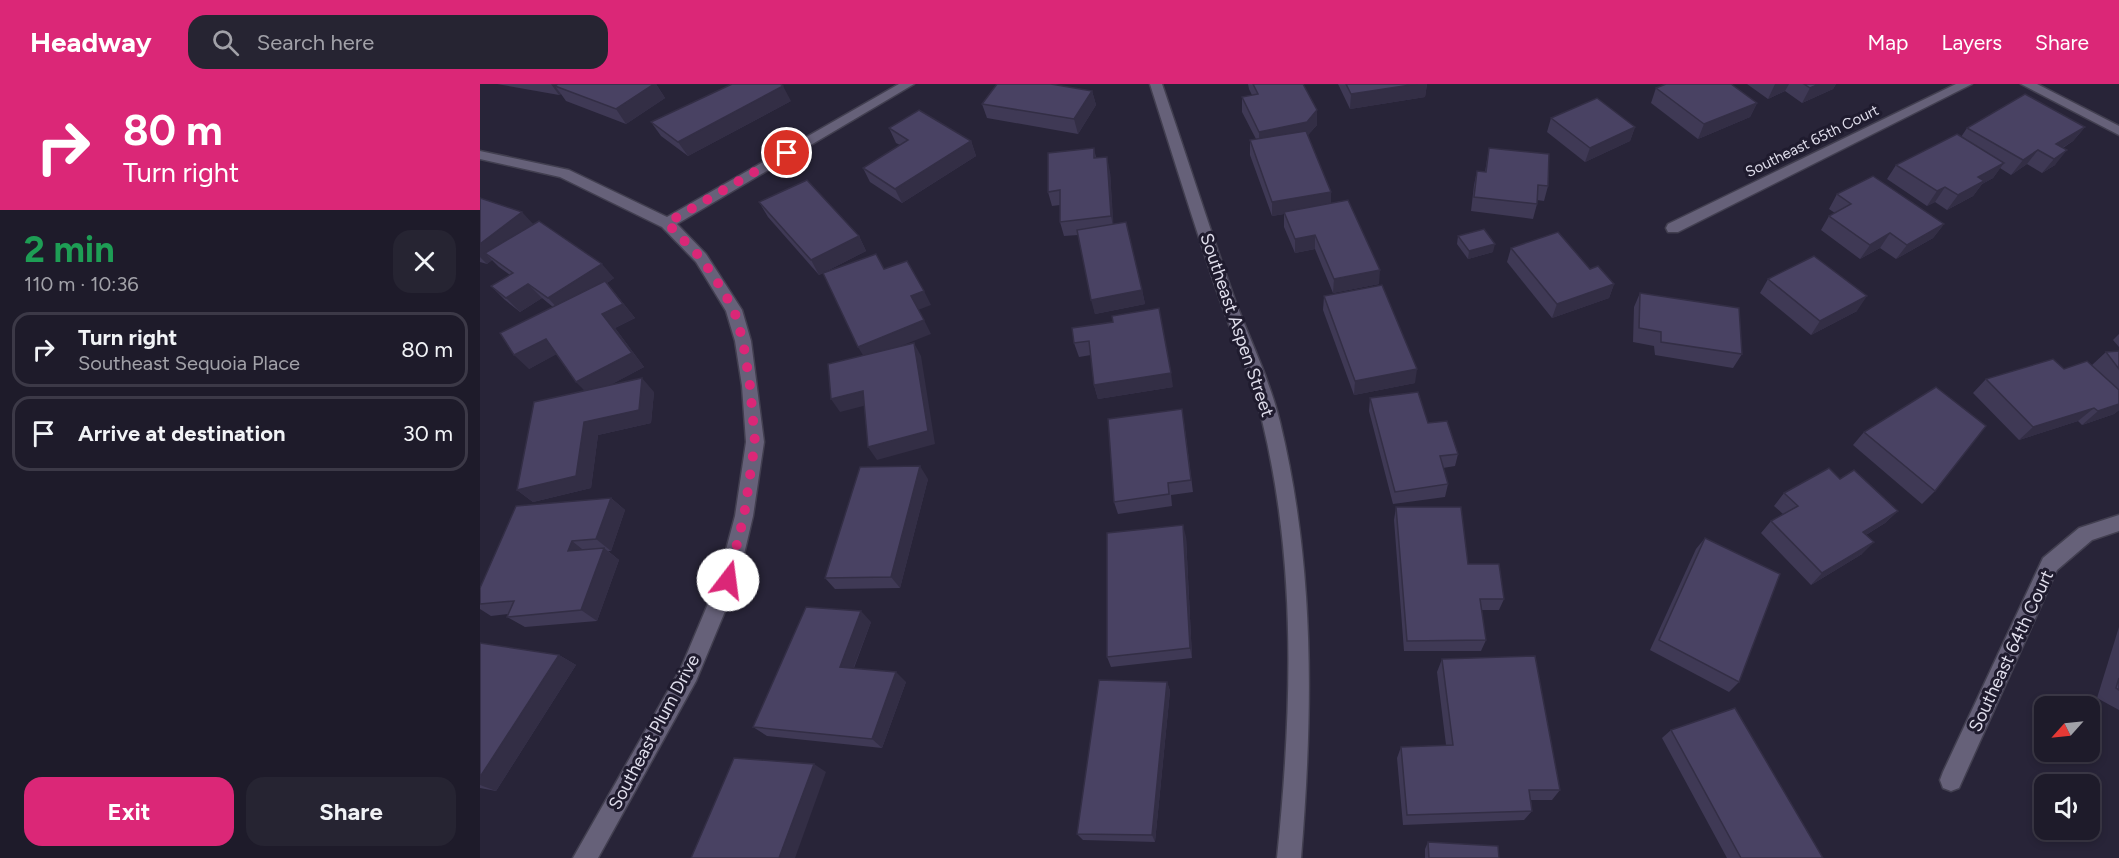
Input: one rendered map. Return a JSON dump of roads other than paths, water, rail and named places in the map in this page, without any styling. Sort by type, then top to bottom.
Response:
[{"type":"street","points":[[667,223],[908,84]]},
{"type":"street","name":"Southeast Aspen Street","points":[[1156,84],[1230,306],[1257,373],[1271,420],[1286,488],[1298,585],[1301,674],[1298,774],[1289,858]]},
{"type":"street","name":"Southeast 65th Court","points":[[1673,228],[1966,84]]},
{"type":"street","points":[[2027,84],[2119,131]]},
{"type":"street","name":"Southeast Plum Drive","points":[[480,155],[564,173],[667,223],[701,258],[734,310],[743,341],[750,386],[755,442],[744,516],[723,591],[689,674],[585,858]]},
{"type":"street","name":"Southeast 64th Court","points":[[1951,780],[2050,564],[2086,534],[2119,523]]}]
